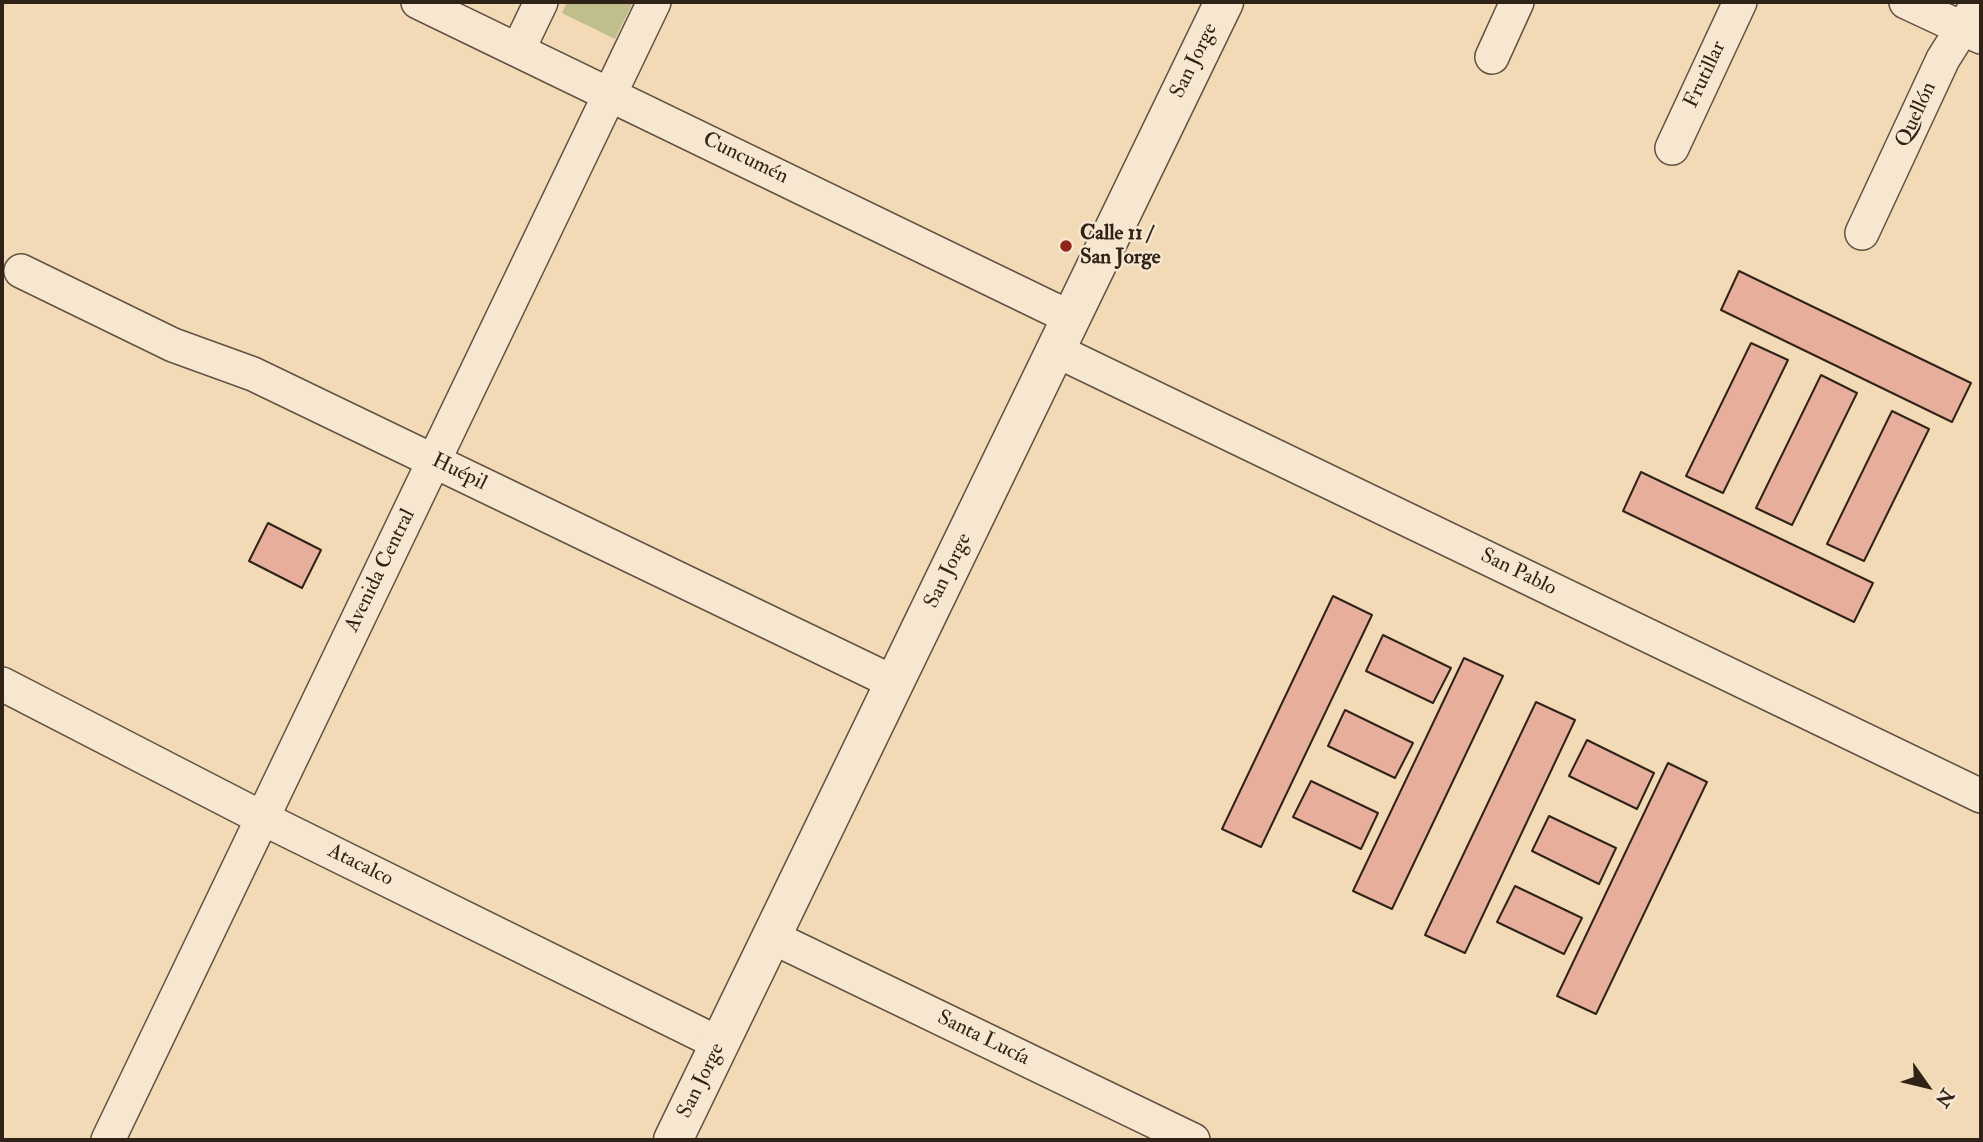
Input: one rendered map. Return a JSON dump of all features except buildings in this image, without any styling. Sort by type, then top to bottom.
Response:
[{"type":"street","name":"Cuncumén","points":[[418,2],[610,93],[1063,334]]},
{"type":"street","points":[[518,50],[541,2]]},
{"type":"street","name":"Avenida Central","points":[[108,1140],[654,2]]},
{"type":"street","name":"San Jorge","points":[[673,1140],[1224,2]]},
{"type":"street","points":[[1492,57],[1517,2]]},
{"type":"street","name":"Frutillar","points":[[1672,148],[1740,2]]},
{"type":"street","points":[[1906,2],[1974,22]]},
{"type":"street","name":"Quellón","points":[[1862,233],[1943,59],[1974,22]]},
{"type":"street","name":"Huépil","points":[[21,271],[173,345],[253,374],[895,683]]},
{"type":"street","name":"San Pablo","points":[[1063,334],[1981,796]]},
{"type":"street","name":"Atacalco","points":[[2,684],[262,818],[720,1044]]},
{"type":"street","name":"Santa Lucía","points":[[772,937],[1193,1140]]},
{"type":"shaded area","points":[[567,2],[633,2],[615,39],[562,13]]},
{"type":"place","name":"Calle 11 / San Jorge","points":[[1066,246]]}]
